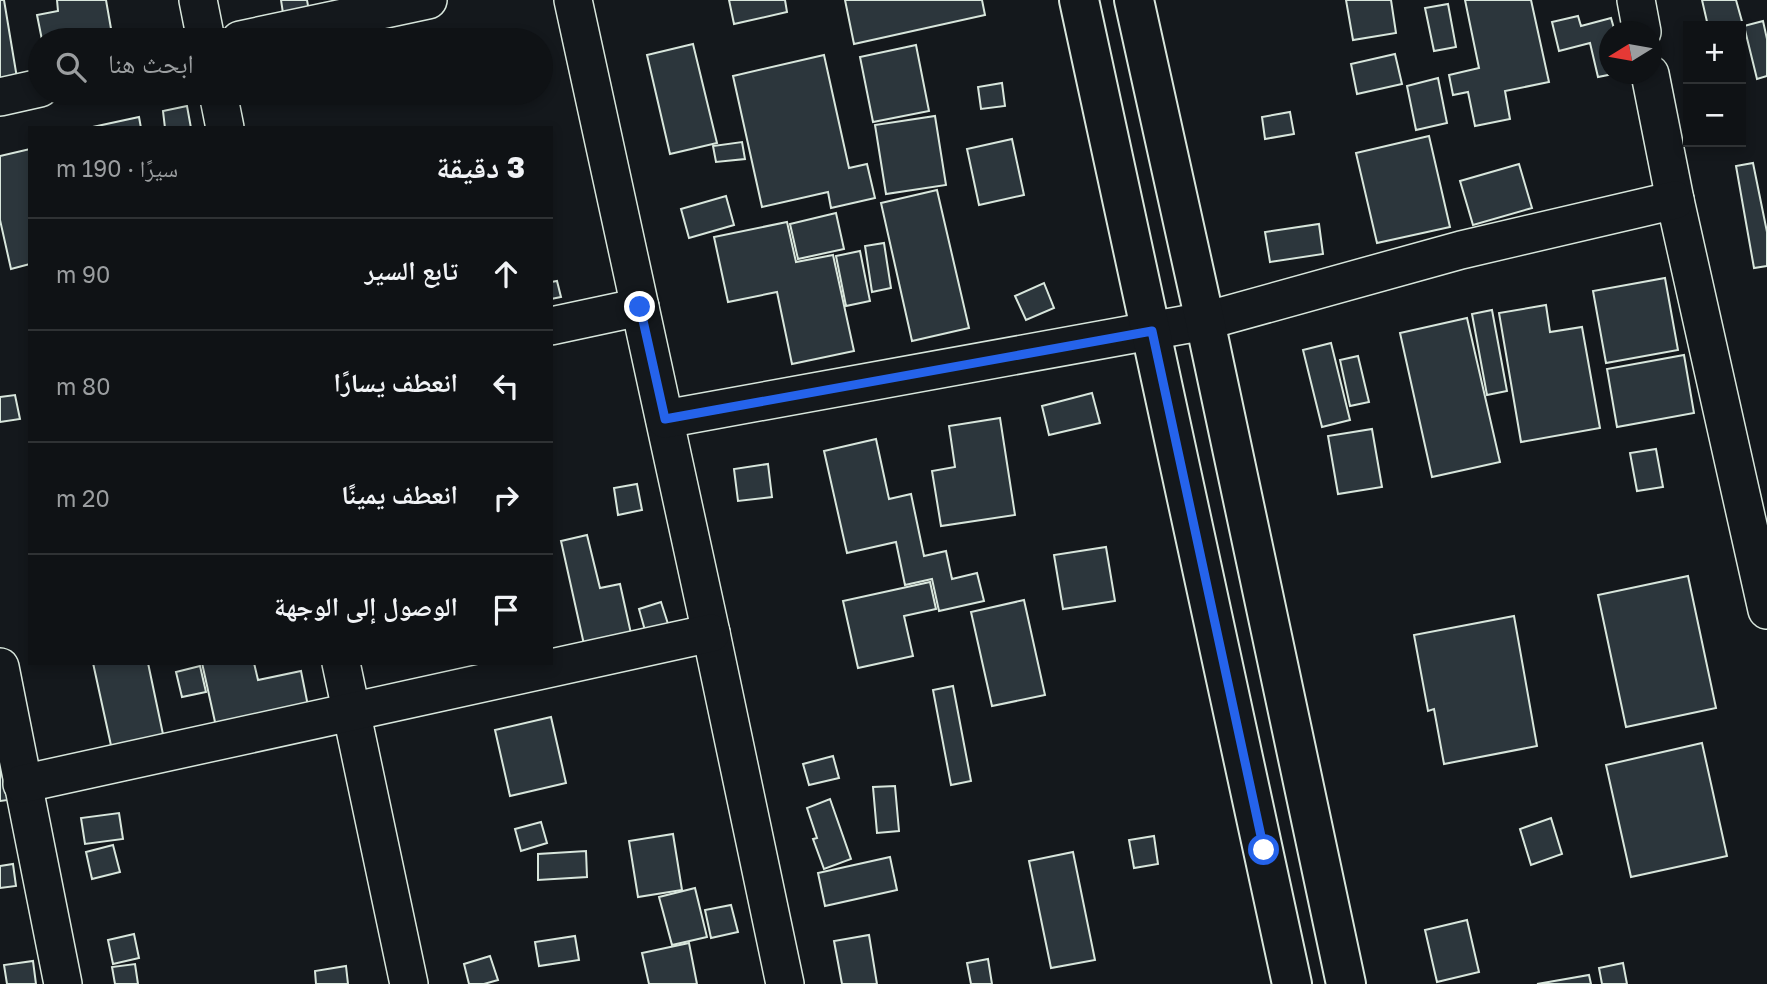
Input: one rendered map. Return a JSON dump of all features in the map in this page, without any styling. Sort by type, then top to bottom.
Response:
[{"type":"street","points":[[198,0],[204,28]]},
{"type":"street","points":[[296,28],[428,0]]},
{"type":"street","points":[[573,0],[785,984]]},
{"type":"street","points":[[1079,0],[1292,984]]},
{"type":"street","points":[[1134,0],[1346,984]]},
{"type":"street","points":[[1636,0],[1640,21]]},
{"type":"street","points":[[1652,84],[1675,200],[1767,610]]},
{"type":"street","points":[[0,97],[28,91]]},
{"type":"street","points":[[220,105],[225,126]]},
{"type":"street","points":[[665,419],[1205,321],[1461,250],[1675,200]]},
{"type":"street","points":[[553,326],[640,307]]},
{"type":"street","points":[[22,784],[711,633]]},
{"type":"street","points":[[341,665],[409,984]]},
{"type":"street","points":[[1,679],[63,984]]},
{"type":"building","points":[[0,0],[4,0],[17,78],[0,81]]},
{"type":"building","points":[[57,0],[106,0],[111,28],[40,28],[37,15],[58,11]]},
{"type":"building","points":[[281,0],[307,0],[312,28],[285,28]]},
{"type":"building","points":[[729,0],[785,0],[787,12],[734,24]]},
{"type":"building","points":[[845,0],[982,0],[985,15],[854,44]]},
{"type":"building","points":[[1346,0],[1391,0],[1396,33],[1353,40]]},
{"type":"building","points":[[1465,0],[1531,0],[1549,82],[1505,91],[1510,119],[1475,126],[1468,92],[1453,95],[1449,75],[1479,68]]},
{"type":"building","points":[[1702,0],[1736,0],[1742,21],[1707,21]]},
{"type":"building","points":[[1448,4],[1456,47],[1434,51],[1425,8]]},
{"type":"building","points":[[1578,16],[1581,26],[1599,21],[1599,77],[1590,43],[1559,51],[1552,22]]},
{"type":"building","points":[[1763,21],[1767,39],[1767,76],[1757,79],[1746,25]]},
{"type":"building","points":[[693,44],[717,143],[670,154],[647,55]]},
{"type":"building","points":[[916,45],[929,111],[873,122],[860,57]]},
{"type":"building","points":[[1395,54],[1402,84],[1357,94],[1351,64]]},
{"type":"building","points":[[824,55],[849,168],[867,164],[875,198],[831,208],[828,192],[762,207],[733,76]]},
{"type":"building","points":[[1438,78],[1447,123],[1416,130],[1407,86]]},
{"type":"building","points":[[1002,83],[1005,106],[981,109],[978,87]]},
{"type":"building","points":[[187,106],[191,126],[165,126],[163,111]]},
{"type":"building","points":[[1290,112],[1294,134],[1265,139],[1262,117]]},
{"type":"building","points":[[935,116],[946,185],[886,194],[875,125]]},
{"type":"building","points":[[139,117],[141,126],[97,126]]},
{"type":"building","points":[[1429,136],[1450,227],[1377,243],[1356,153]]},
{"type":"building","points":[[1012,139],[1024,195],[979,205],[967,149]]},
{"type":"building","points":[[742,142],[745,159],[716,162],[713,146]]},
{"type":"building","points":[[28,149],[28,265],[11,269],[0,220],[0,156]]},
{"type":"building","points":[[1753,163],[1767,232],[1767,266],[1754,268],[1736,166]]},
{"type":"building","points":[[1519,164],[1532,208],[1473,225],[1460,181]]},
{"type":"building","points":[[937,190],[969,328],[912,341],[881,203]]},
{"type":"building","points":[[726,196],[734,225],[689,238],[681,209]]},
{"type":"building","points":[[836,213],[844,249],[798,259],[790,224]]},
{"type":"building","points":[[787,222],[796,262],[833,255],[854,351],[792,364],[777,292],[728,302],[714,237]]},
{"type":"building","points":[[1319,224],[1323,254],[1270,262],[1265,232]]},
{"type":"building","points":[[884,243],[891,288],[872,292],[865,246]]},
{"type":"building","points":[[860,251],[870,301],[846,306],[836,256]]},
{"type":"building","points":[[1665,278],[1678,350],[1606,363],[1593,291]]},
{"type":"building","points":[[557,281],[561,297],[553,299],[553,282]]},
{"type":"building","points":[[1044,283],[1054,308],[1026,320],[1015,296]]},
{"type":"building","points":[[1546,305],[1550,332],[1582,327],[1600,428],[1521,442],[1499,313]]},
{"type":"building","points":[[1492,310],[1507,391],[1487,395],[1472,314]]},
{"type":"building","points":[[1467,318],[1500,462],[1432,477],[1400,333]]},
{"type":"building","points":[[1331,343],[1350,420],[1322,427],[1303,350]]},
{"type":"building","points":[[1684,355],[1694,413],[1617,427],[1607,369]]},
{"type":"building","points":[[1358,356],[1369,402],[1350,406],[1340,360]]},
{"type":"building","points":[[1092,393],[1100,423],[1049,435],[1042,406]]},
{"type":"building","points":[[15,395],[20,419],[0,422],[0,397]]},
{"type":"building","points":[[1000,418],[1015,515],[941,526],[932,471],[955,467],[949,426]]},
{"type":"building","points":[[1372,429],[1382,487],[1338,494],[1328,436]]},
{"type":"building","points":[[876,439],[889,499],[911,494],[924,556],[946,551],[952,579],[977,573],[984,601],[939,611],[932,579],[905,585],[896,542],[847,553],[824,451]]},
{"type":"building","points":[[1656,449],[1663,487],[1637,491],[1630,453]]},
{"type":"building","points":[[768,464],[772,497],[738,501],[734,469]]},
{"type":"building","points":[[637,484],[642,510],[618,515],[614,488]]},
{"type":"building","points":[[587,535],[600,588],[620,584],[632,638],[585,649],[561,541]]},
{"type":"building","points":[[1106,547],[1115,601],[1063,609],[1054,555]]},
{"type":"building","points":[[1688,576],[1716,708],[1626,727],[1598,595]]},
{"type":"building","points":[[930,582],[936,609],[904,616],[913,656],[858,668],[843,601]]},
{"type":"building","points":[[1024,600],[1045,695],[992,706],[971,612]]},
{"type":"building","points":[[661,602],[669,627],[646,634],[639,609]]},
{"type":"building","points":[[1514,616],[1537,746],[1444,764],[1434,709],[1428,711],[1414,635]]},
{"type":"building","points":[[93,665],[148,665],[164,739],[112,750]]},
{"type":"building","points":[[202,665],[254,665],[258,680],[301,671],[309,711],[217,731]]},
{"type":"building","points":[[200,666],[206,692],[182,697],[176,672]]},
{"type":"building","points":[[953,686],[971,781],[951,785],[933,690]]},
{"type":"building","points":[[551,717],[566,783],[510,796],[495,730]]},
{"type":"building","points":[[1702,743],[1727,856],[1631,877],[1606,765]]},
{"type":"building","points":[[833,756],[839,778],[809,785],[803,764]]},
{"type":"building","points":[[0,766],[8,800],[0,801]]},
{"type":"building","points":[[895,786],[899,831],[877,833],[873,787]]},
{"type":"building","points":[[830,799],[851,859],[824,869],[813,839],[817,838],[807,808]]},
{"type":"building","points":[[119,813],[123,839],[85,844],[81,818]]},
{"type":"building","points":[[1551,818],[1562,854],[1531,865],[1520,829]]},
{"type":"building","points":[[541,822],[547,843],[521,851],[515,829]]},
{"type":"building","points":[[673,834],[682,890],[638,897],[629,841]]},
{"type":"building","points":[[1154,836],[1158,864],[1134,868],[1129,840]]},
{"type":"building","points":[[113,845],[120,872],[92,879],[86,852]]},
{"type":"building","points":[[586,851],[587,877],[538,880],[538,854]]},
{"type":"building","points":[[1073,852],[1095,960],[1051,968],[1029,861]]},
{"type":"building","points":[[890,857],[897,890],[825,906],[818,873]]},
{"type":"building","points":[[13,864],[16,886],[0,888],[0,866]]},
{"type":"building","points":[[695,888],[707,937],[672,945],[659,897]]},
{"type":"building","points":[[731,905],[738,932],[711,938],[705,910]]},
{"type":"building","points":[[1467,920],[1479,972],[1437,982],[1425,930]]},
{"type":"building","points":[[134,934],[139,958],[113,964],[108,940]]},
{"type":"building","points":[[869,935],[877,984],[842,984],[834,941]]},
{"type":"building","points":[[575,936],[579,960],[539,966],[535,942]]},
{"type":"building","points":[[689,943],[697,984],[649,984],[642,953]]},
{"type":"building","points":[[490,956],[498,980],[469,984],[464,964]]},
{"type":"building","points":[[988,959],[992,984],[971,984],[967,963]]},
{"type":"building","points":[[33,961],[36,984],[7,984],[4,965]]},
{"type":"building","points":[[1623,963],[1627,984],[1602,984],[1599,968]]},
{"type":"building","points":[[135,964],[138,984],[115,984],[112,967]]},
{"type":"building","points":[[346,966],[348,984],[316,984],[315,971]]},
{"type":"building","points":[[1589,975],[1591,984],[1537,984]]},
{"type":"route","points":[[640,307],[665,419],[1152,331],[1264,850]]}]
